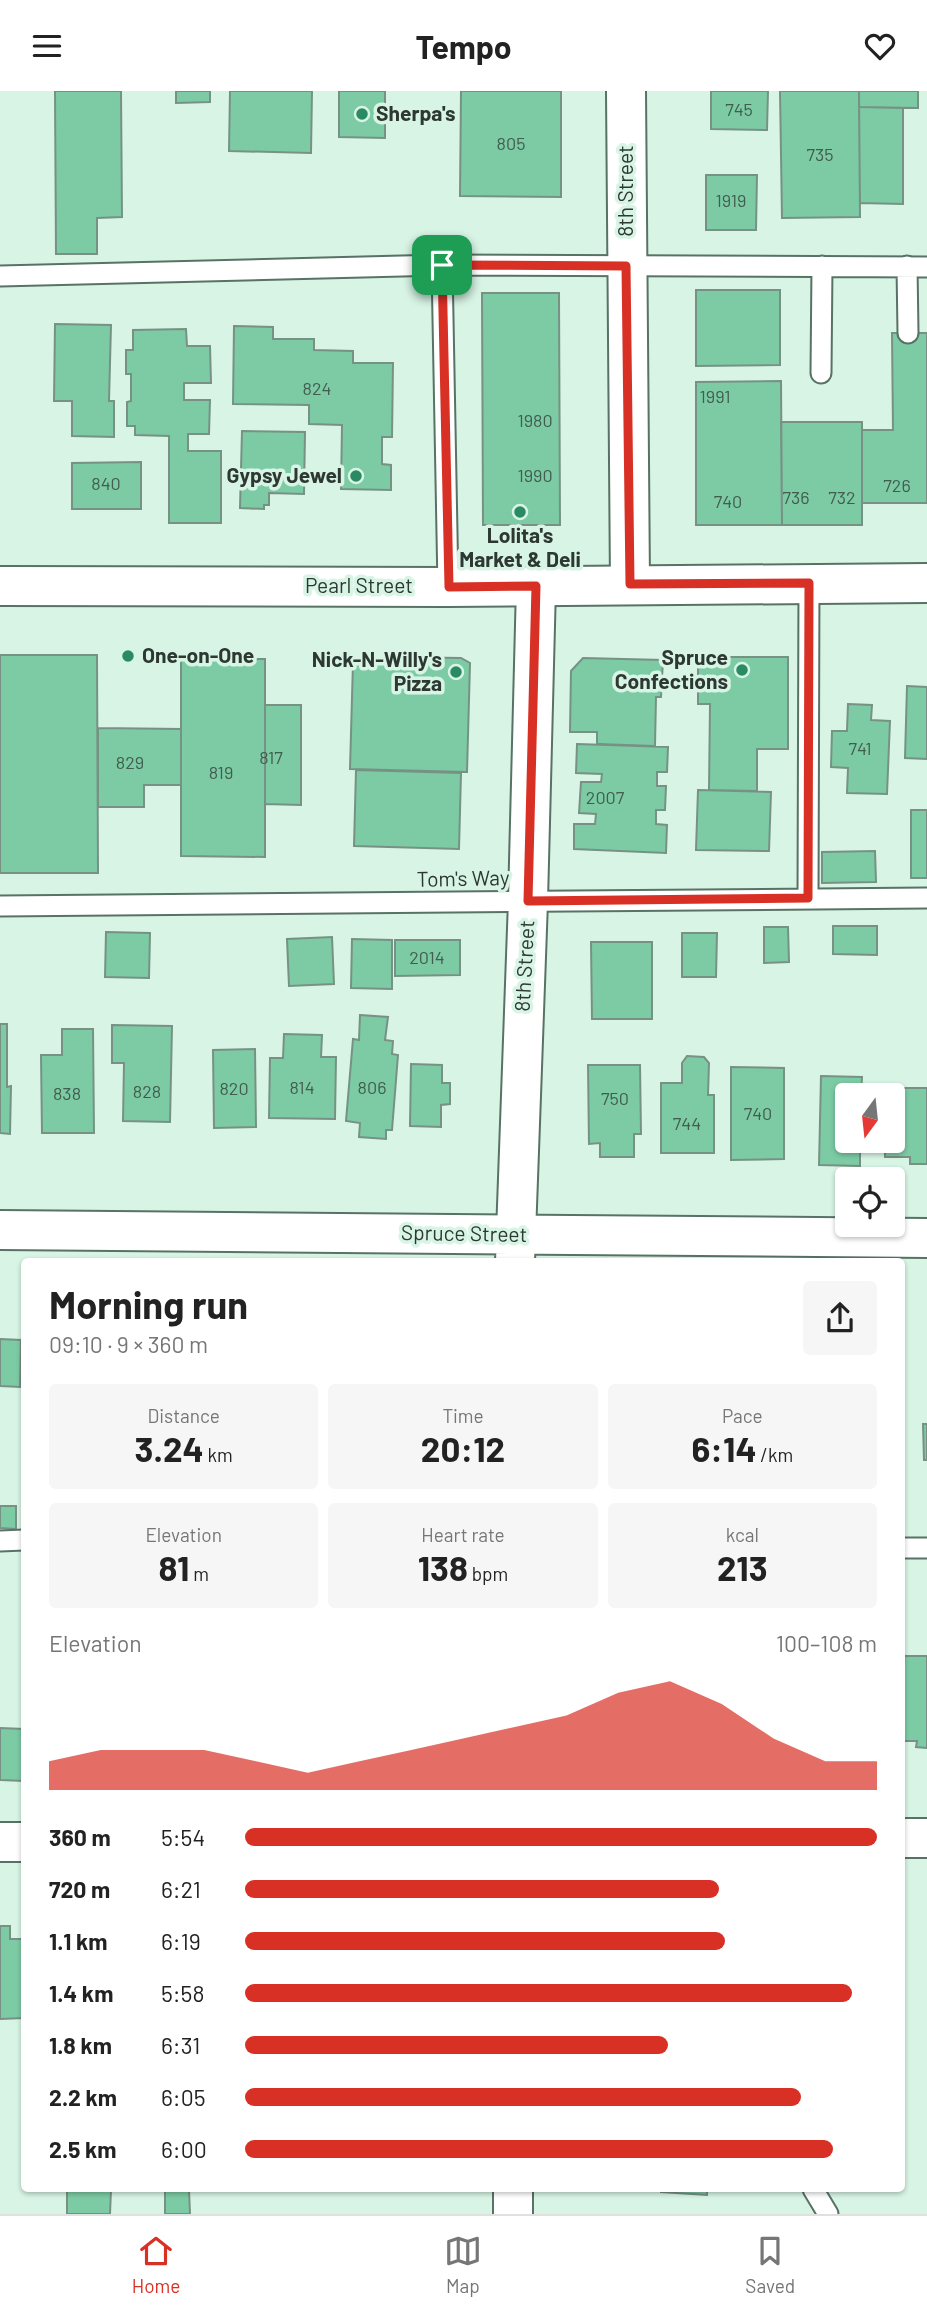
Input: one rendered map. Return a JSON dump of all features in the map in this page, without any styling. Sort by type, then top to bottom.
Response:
[{"type":"street","name":"8th Street","points":[[626,91],[630,584]]},
{"type":"street","name":"Pearl Street","points":[[0,586],[449,587],[927,583]]},
{"type":"street","name":"8th Street","points":[[515,1248],[536,586]]},
{"type":"street","name":"Spruce Street","points":[[0,1230],[515,1248],[808,1250],[927,1238]]},
{"type":"street","points":[[905,1837],[927,1838]]},
{"type":"street","points":[[0,1842],[21,1842]]},
{"type":"street","points":[[513,2192],[513,2214]]},
{"type":"lane","points":[[442,265],[449,587]]},
{"type":"lane","points":[[0,276],[442,265],[927,267]]},
{"type":"lane","points":[[821,373],[822,266]]},
{"type":"lane","points":[[907,266],[908,333]]},
{"type":"lane","points":[[808,898],[809,583]]},
{"type":"lane","name":"Tom's Way","points":[[0,907],[927,898]]},
{"type":"lane","points":[[0,1541],[21,1541]]},
{"type":"lane","points":[[905,1548],[927,1548]]},
{"type":"lane","points":[[815,2192],[828,2214]]},
{"type":"building","points":[[55,91],[121,91],[122,217],[97,218],[97,254],[56,254]]},
{"type":"building","points":[[176,91],[210,91],[210,102],[176,103]]},
{"type":"building","points":[[230,91],[312,91],[311,153],[229,151]]},
{"type":"building","name":"Sherpa's","points":[[339,91],[385,91],[385,138],[339,137]]},
{"type":"building","points":[[461,91],[561,91],[561,197],[460,196]]},
{"type":"building","points":[[711,91],[768,91],[767,130],[711,129]]},
{"type":"building","points":[[780,91],[859,91],[860,217],[782,218]]},
{"type":"building","points":[[859,91],[918,91],[918,108],[859,107]]},
{"type":"building","points":[[859,107],[903,108],[903,204],[860,203]]},
{"type":"building","points":[[706,175],[757,175],[756,230],[706,230]]},
{"type":"building","points":[[696,290],[780,290],[780,365],[696,366]]},
{"type":"building","points":[[482,293],[559,293],[560,525],[483,525]]},
{"type":"building","points":[[55,324],[111,325],[109,401],[114,401],[114,437],[72,436],[72,401],[54,401]]},
{"type":"building","points":[[234,326],[273,327],[273,339],[314,339],[314,350],[353,351],[353,363],[393,363],[392,437],[382,437],[382,464],[391,465],[391,490],[341,489],[342,425],[309,424],[309,405],[233,404]]},
{"type":"building","points":[[186,329],[187,346],[210,346],[211,383],[184,383],[184,400],[210,400],[209,434],[188,434],[188,451],[221,451],[221,523],[169,523],[169,436],[135,435],[135,426],[127,426],[131,374],[126,374],[126,350],[133,350],[133,330]]},
{"type":"building","points":[[892,333],[927,333],[927,503],[862,503],[862,430],[893,430]]},
{"type":"building","points":[[781,381],[782,525],[696,525],[696,382]]},
{"type":"building","points":[[781,422],[862,422],[862,525],[782,525]]},
{"type":"building","points":[[242,431],[305,432],[304,494],[269,493],[269,505],[264,505],[264,509],[240,508]]},
{"type":"building","points":[[141,462],[141,509],[72,509],[72,463]]},
{"type":"building","points":[[0,655],[97,655],[98,873],[0,873]]},
{"type":"building","points":[[395,657],[461,658],[470,663],[467,772],[350,769],[353,662],[392,664]]},
{"type":"building","points":[[698,657],[788,657],[788,749],[757,749],[757,791],[709,790],[710,704],[698,704]]},
{"type":"building","points":[[583,658],[663,660],[661,697],[656,697],[655,746],[597,744],[597,732],[570,732],[571,671]]},
{"type":"building","points":[[181,659],[265,659],[265,857],[181,856]]},
{"type":"building","points":[[907,686],[927,687],[927,759],[905,758]]},
{"type":"building","points":[[848,704],[872,705],[871,720],[890,721],[887,794],[847,793],[848,768],[831,767],[832,731],[847,731]]},
{"type":"building","points":[[265,705],[301,705],[301,805],[265,804]]},
{"type":"building","points":[[98,728],[181,729],[181,785],[144,785],[144,807],[98,807]]},
{"type":"building","points":[[577,744],[668,747],[667,772],[657,772],[657,786],[666,786],[665,810],[656,810],[656,824],[667,825],[666,853],[574,849],[574,824],[595,824],[596,814],[579,813],[581,782],[601,782],[602,774],[576,773]]},
{"type":"building","points":[[356,770],[461,773],[459,849],[354,846]]},
{"type":"building","points":[[698,790],[771,792],[769,851],[696,850]]},
{"type":"building","points":[[911,810],[927,810],[927,878],[911,878]]},
{"type":"building","points":[[875,851],[876,882],[822,883],[822,852]]},
{"type":"building","points":[[833,926],[877,926],[877,955],[833,954]]},
{"type":"building","points":[[764,927],[788,927],[789,962],[764,963]]},
{"type":"building","points":[[106,932],[150,933],[149,978],[105,977]]},
{"type":"building","points":[[682,933],[717,933],[716,977],[682,977]]},
{"type":"building","points":[[332,937],[334,984],[289,986],[287,939]]},
{"type":"building","points":[[352,939],[392,940],[392,989],[351,988]]},
{"type":"building","points":[[395,940],[460,940],[460,975],[395,976]]},
{"type":"building","points":[[591,942],[652,942],[652,1019],[592,1019]]},
{"type":"building","points":[[360,1015],[388,1017],[385,1040],[393,1041],[392,1054],[398,1055],[392,1130],[386,1130],[386,1139],[359,1137],[360,1123],[346,1121],[353,1039],[359,1040]]},
{"type":"building","points":[[0,1024],[7,1024],[7,1087],[11,1086],[10,1134],[0,1133]]},
{"type":"building","points":[[112,1025],[172,1026],[170,1122],[123,1121],[124,1063],[112,1063]]},
{"type":"building","points":[[62,1029],[93,1029],[94,1133],[42,1133],[41,1055],[62,1055]]},
{"type":"building","points":[[284,1034],[322,1035],[321,1057],[336,1057],[335,1119],[269,1118],[270,1058],[283,1058]]},
{"type":"building","points":[[255,1049],[256,1127],[214,1128],[213,1050]]},
{"type":"building","points":[[687,1056],[704,1057],[709,1063],[708,1095],[714,1095],[714,1153],[661,1153],[661,1083],[682,1083],[682,1063]]},
{"type":"building","points":[[411,1064],[442,1065],[442,1083],[450,1083],[450,1104],[441,1105],[441,1127],[410,1126]]},
{"type":"building","points":[[588,1065],[640,1065],[641,1134],[634,1134],[634,1157],[600,1157],[600,1143],[589,1144]]},
{"type":"building","points":[[731,1067],[784,1068],[784,1159],[731,1160]]},
{"type":"building","points":[[821,1076],[862,1077],[862,1083],[835,1083],[835,1153],[860,1153],[860,1166],[819,1165]]},
{"type":"building","points":[[905,1088],[927,1088],[927,1164],[910,1164],[910,1157],[885,1157],[885,1153],[905,1153]]},
{"type":"building","points":[[0,1339],[21,1340],[20,1387],[0,1386]]},
{"type":"building","points":[[923,1424],[927,1424],[927,1460],[924,1460]]},
{"type":"building","points":[[0,1506],[16,1506],[16,1529],[0,1528]]},
{"type":"building","points":[[905,1656],[927,1656],[927,1748],[916,1747],[917,1741],[905,1741]]},
{"type":"building","points":[[0,1728],[21,1729],[21,1781],[0,1780]]},
{"type":"building","points":[[0,1926],[10,1926],[10,1939],[21,1939],[21,2018],[0,2019]]},
{"type":"building","points":[[67,2192],[111,2192],[110,2214],[67,2214]]},
{"type":"building","points":[[165,2192],[189,2192],[190,2214],[165,2214]]},
{"type":"building","points":[[661,2192],[707,2192],[707,2195]]},
{"type":"place","name":"Sherpa's","points":[[362,114]]},
{"type":"place","name":"Gypsy Jewel","points":[[356,476]]},
{"type":"place","name":"Lolita's Market & Deli","points":[[520,512]]},
{"type":"place","name":"One-on-One","points":[[128,656]]},
{"type":"place","name":"Spruce Confections","points":[[742,670]]},
{"type":"place","name":"Nick-N-Willy's Pizza","points":[[456,672]]},
{"type":"route","points":[[442,265],[626,266],[630,584],[809,583],[808,898],[528,901],[536,586],[449,587],[442,265]]}]
